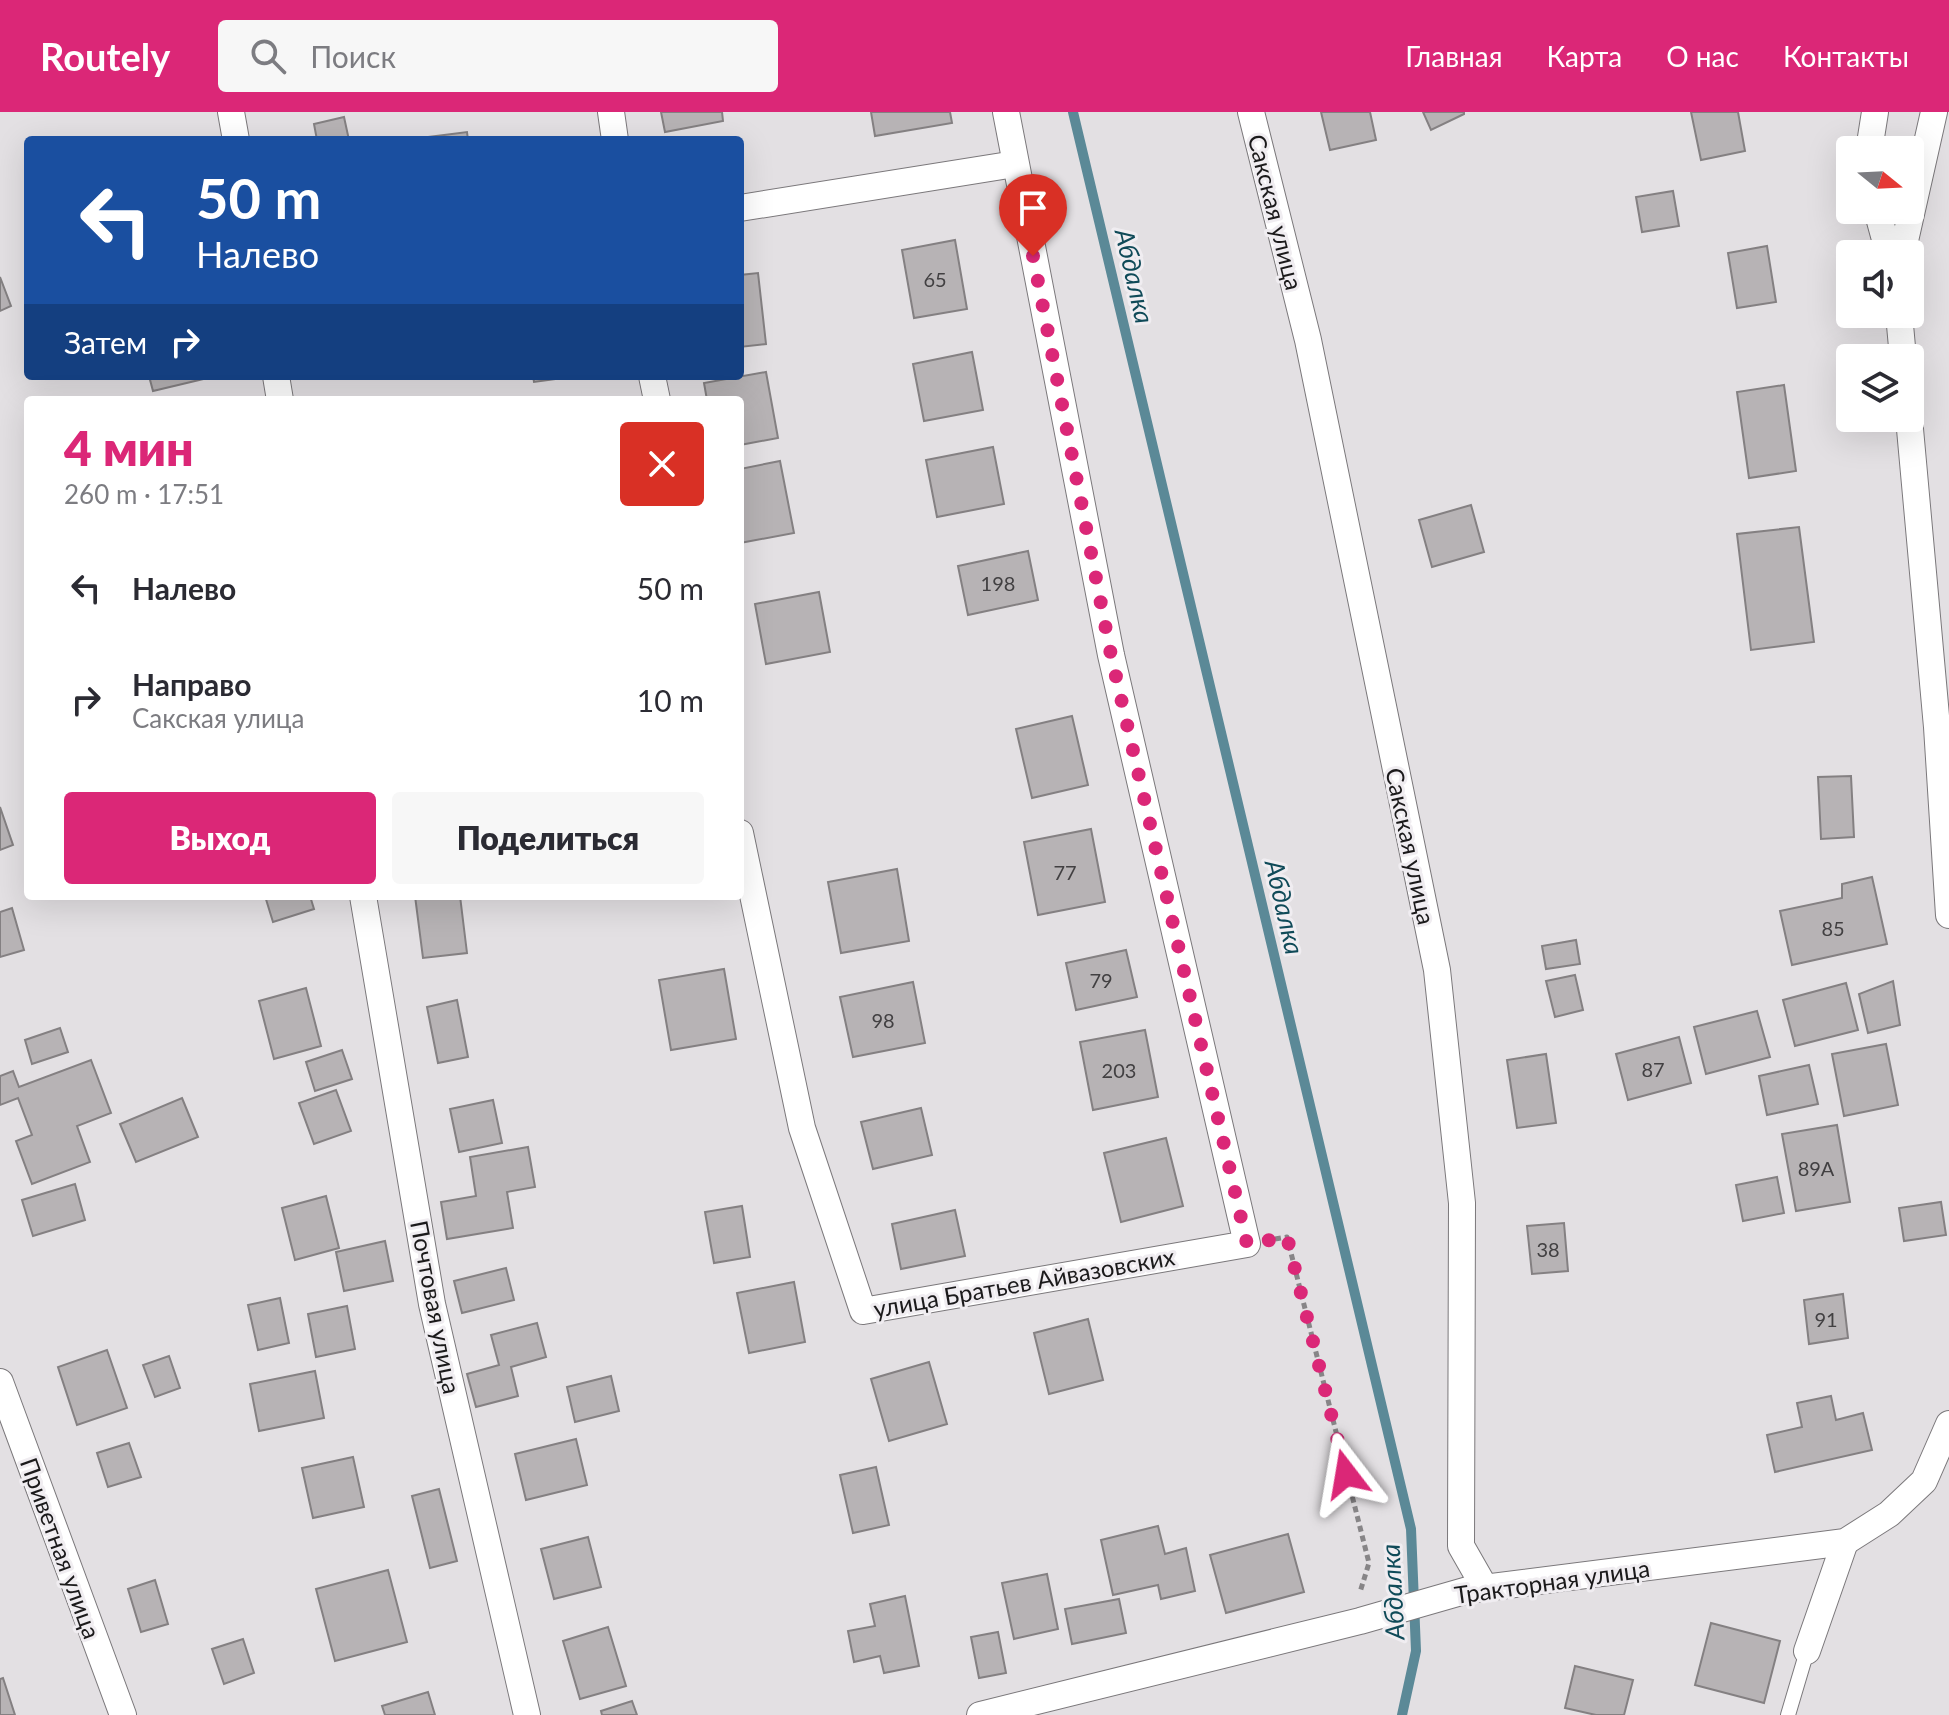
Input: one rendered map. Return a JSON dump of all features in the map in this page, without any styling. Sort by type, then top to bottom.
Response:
[{"type":"street","points":[[231,112],[235,136]]},
{"type":"street","points":[[611,112],[614,136]]},
{"type":"street","points":[[1006,112],[1111,655],[1247,1244]]},
{"type":"street","name":"Сакская улица","points":[[1251,112],[1308,340],[1437,970],[1462,1203],[1461,1546],[1476,1589]]},
{"type":"street","points":[[1871,136],[1875,112]]},
{"type":"street","points":[[1905,240],[1934,112]]},
{"type":"street","points":[[744,207],[1015,164]]},
{"type":"street","points":[[1910,432],[1937,727],[1949,915]]},
{"type":"street","name":"улица Братьев Айвазовских","points":[[744,852],[802,1128],[863,1311],[1247,1244]]},
{"type":"street","name":"Почтовая улица","points":[[364,900],[432,1304],[527,1715]]},
{"type":"street","name":"Приветная улица","points":[[0,1382],[123,1715]]},
{"type":"street","name":"Тракторная улица","points":[[980,1715],[1356,1622],[1476,1589],[1845,1542],[1889,1514],[1924,1481],[1949,1424]]},
{"type":"street","points":[[1807,1651],[1845,1542]]},
{"type":"lane","points":[[1788,1715],[1807,1651]]},
{"type":"path","points":[[1247,1244],[1287,1237],[1369,1563],[1356,1622]]},
{"type":"building","points":[[661,112],[722,112],[723,121],[665,132]]},
{"type":"building","points":[[871,112],[950,112],[952,123],[875,136]]},
{"type":"building","points":[[1321,112],[1370,112],[1376,140],[1330,150]]},
{"type":"building","points":[[1423,112],[1464,112],[1464,114],[1431,130]]},
{"type":"building","points":[[1691,112],[1738,112],[1745,151],[1701,160]]},
{"type":"building","points":[[344,117],[348,136],[316,136],[314,124]]},
{"type":"building","points":[[467,132],[468,136],[437,136]]},
{"type":"building","points":[[1673,191],[1679,226],[1642,232],[1636,197]]},
{"type":"building","points":[[955,240],[967,309],[914,318],[902,250]]},
{"type":"building","points":[[1767,246],[1776,302],[1737,308],[1728,253]]},
{"type":"building","points":[[758,273],[766,344],[744,347],[744,275]]},
{"type":"building","points":[[0,277],[11,306],[0,311]]},
{"type":"building","points":[[972,352],[983,410],[924,421],[913,364]]},
{"type":"building","points":[[766,372],[778,438],[744,444],[744,396],[706,396],[704,383],[744,380],[744,376]]},
{"type":"building","points":[[150,380],[199,380],[153,391]]},
{"type":"building","points":[[1784,385],[1796,471],[1749,478],[1737,392]]},
{"type":"building","points":[[993,447],[1004,504],[937,517],[926,460]]},
{"type":"building","points":[[780,461],[794,533],[744,542],[744,468]]},
{"type":"building","points":[[1471,505],[1484,552],[1432,567],[1419,520]]},
{"type":"building","points":[[1799,527],[1814,642],[1751,650],[1737,534]]},
{"type":"building","points":[[1028,551],[1038,600],[968,615],[958,566]]},
{"type":"building","points":[[819,592],[830,652],[766,664],[755,604]]},
{"type":"building","points":[[1072,716],[1088,785],[1032,798],[1016,729]]},
{"type":"building","points":[[1851,776],[1854,837],[1821,839],[1818,777]]},
{"type":"building","points":[[0,807],[13,845],[0,850]]},
{"type":"building","points":[[1091,829],[1105,902],[1038,915],[1024,842]]},
{"type":"building","points":[[897,869],[909,941],[841,953],[828,882]]},
{"type":"building","points":[[1872,877],[1887,944],[1792,965],[1780,911],[1842,898],[1842,884]]},
{"type":"building","points":[[266,900],[311,900],[314,909],[273,922]]},
{"type":"building","points":[[416,900],[460,900],[467,953],[423,958]]},
{"type":"building","points":[[12,908],[24,950],[0,957],[0,912]]},
{"type":"building","points":[[1576,940],[1580,964],[1546,969],[1542,946]]},
{"type":"building","points":[[1126,950],[1137,997],[1076,1010],[1066,963]]},
{"type":"building","points":[[724,969],[736,1039],[671,1050],[659,980]]},
{"type":"building","points":[[1575,975],[1583,1010],[1555,1017],[1546,981]]},
{"type":"building","points":[[1893,981],[1900,1025],[1868,1033],[1859,994]]},
{"type":"building","points":[[913,982],[925,1043],[853,1057],[840,997]]},
{"type":"building","points":[[1846,983],[1858,1030],[1795,1046],[1783,1000]]},
{"type":"building","points":[[306,988],[321,1046],[274,1059],[259,1001]]},
{"type":"building","points":[[457,1000],[468,1057],[438,1063],[427,1007]]},
{"type":"building","points":[[1757,1011],[1770,1057],[1706,1074],[1694,1027]]},
{"type":"building","points":[[60,1028],[68,1052],[32,1064],[25,1040]]},
{"type":"building","points":[[1145,1030],[1158,1097],[1093,1110],[1080,1042]]},
{"type":"building","points":[[1679,1037],[1691,1083],[1628,1100],[1616,1054]]},
{"type":"building","points":[[1886,1044],[1898,1105],[1844,1116],[1832,1054]]},
{"type":"building","points":[[342,1050],[352,1079],[315,1091],[306,1062]]},
{"type":"building","points":[[1546,1054],[1556,1123],[1517,1128],[1507,1060]]},
{"type":"building","points":[[91,1060],[111,1113],[77,1126],[90,1162],[32,1184],[16,1141],[32,1135],[18,1098],[0,1105],[0,1076],[13,1071],[19,1087]]},
{"type":"building","points":[[1809,1065],[1818,1104],[1767,1115],[1759,1076]]},
{"type":"building","points":[[336,1090],[351,1131],[314,1144],[299,1103]]},
{"type":"building","points":[[182,1098],[198,1137],[136,1162],[120,1124]]},
{"type":"building","points":[[493,1100],[502,1143],[459,1152],[450,1109]]},
{"type":"building","points":[[921,1108],[932,1155],[873,1169],[861,1122]]},
{"type":"building","points":[[1837,1125],[1850,1202],[1796,1211],[1782,1134]]},
{"type":"building","points":[[1166,1138],[1183,1206],[1121,1222],[1104,1153]]},
{"type":"building","points":[[528,1147],[535,1187],[507,1192],[513,1228],[447,1239],[441,1202],[476,1196],[470,1157]]},
{"type":"building","points":[[1777,1177],[1784,1213],[1743,1221],[1736,1185]]},
{"type":"building","points":[[75,1184],[85,1220],[33,1236],[22,1200]]},
{"type":"building","points":[[326,1196],[339,1248],[295,1260],[282,1208]]},
{"type":"building","points":[[1941,1202],[1946,1235],[1904,1241],[1899,1208]]},
{"type":"building","points":[[742,1206],[750,1257],[714,1263],[705,1212]]},
{"type":"building","points":[[955,1210],[965,1256],[901,1269],[892,1224]]},
{"type":"building","points":[[1564,1223],[1568,1271],[1532,1274],[1527,1226]]},
{"type":"building","points":[[385,1241],[393,1281],[344,1291],[336,1252]]},
{"type":"building","points":[[506,1268],[514,1300],[462,1313],[454,1281]]},
{"type":"building","points":[[794,1282],[805,1342],[749,1353],[737,1293]]},
{"type":"building","points":[[1843,1294],[1848,1338],[1809,1344],[1804,1300]]},
{"type":"building","points":[[280,1298],[289,1343],[258,1350],[248,1305]]},
{"type":"building","points":[[347,1306],[355,1349],[316,1357],[308,1314]]},
{"type":"building","points":[[1088,1319],[1103,1380],[1049,1394],[1034,1333]]},
{"type":"building","points":[[537,1323],[546,1357],[511,1367],[518,1396],[476,1407],[467,1374],[499,1365],[491,1335]]},
{"type":"building","points":[[107,1350],[127,1408],[77,1425],[58,1367]]},
{"type":"building","points":[[169,1356],[180,1388],[155,1397],[143,1365]]},
{"type":"building","points":[[929,1362],[947,1424],[889,1441],[871,1379]]},
{"type":"building","points":[[315,1371],[324,1418],[259,1431],[250,1384]]},
{"type":"building","points":[[611,1376],[619,1411],[575,1422],[567,1387]]},
{"type":"building","points":[[1831,1396],[1836,1420],[1863,1413],[1872,1450],[1775,1472],[1767,1435],[1802,1427],[1797,1403]]},
{"type":"building","points":[[576,1439],[587,1485],[526,1500],[515,1454]]},
{"type":"building","points":[[129,1443],[141,1477],[108,1487],[97,1453]]},
{"type":"building","points":[[353,1457],[364,1507],[313,1518],[302,1468]]},
{"type":"building","points":[[876,1467],[889,1525],[853,1533],[840,1475]]},
{"type":"building","points":[[439,1489],[457,1561],[430,1568],[412,1496]]},
{"type":"building","points":[[1158,1526],[1165,1554],[1186,1548],[1195,1591],[1161,1599],[1158,1585],[1113,1595],[1101,1540]]},
{"type":"building","points":[[1288,1534],[1304,1592],[1226,1613],[1210,1555]]},
{"type":"building","points":[[588,1537],[601,1587],[554,1599],[541,1549]]},
{"type":"building","points":[[388,1570],[407,1642],[335,1661],[316,1589]]},
{"type":"building","points":[[1047,1574],[1058,1629],[1014,1639],[1002,1583]]},
{"type":"building","points":[[155,1580],[168,1624],[141,1632],[128,1589]]},
{"type":"building","points":[[905,1596],[919,1666],[884,1673],[880,1656],[854,1662],[848,1631],[875,1626],[870,1604]]},
{"type":"building","points":[[1119,1599],[1126,1633],[1072,1644],[1065,1609]]},
{"type":"building","points":[[1711,1623],[1780,1641],[1764,1703],[1695,1685]]},
{"type":"building","points":[[608,1627],[626,1686],[580,1699],[563,1641]]},
{"type":"building","points":[[998,1632],[1006,1673],[979,1678],[971,1637]]},
{"type":"building","points":[[243,1639],[254,1673],[224,1684],[212,1649]]},
{"type":"building","points":[[1575,1666],[1633,1680],[1624,1715],[1596,1715],[1565,1708]]},
{"type":"building","points":[[3,1678],[15,1715],[0,1715],[0,1679]]},
{"type":"building","points":[[428,1692],[435,1715],[385,1715],[382,1706]]},
{"type":"building","points":[[632,1701],[637,1715],[602,1715],[601,1711]]},
{"type":"waterway","name":"Абдалка","points":[[1073,112],[1411,1529],[1416,1651],[1402,1715]]},
{"type":"route","points":[[1033,256],[1111,655],[1247,1244],[1287,1237],[1346,1474]]}]
